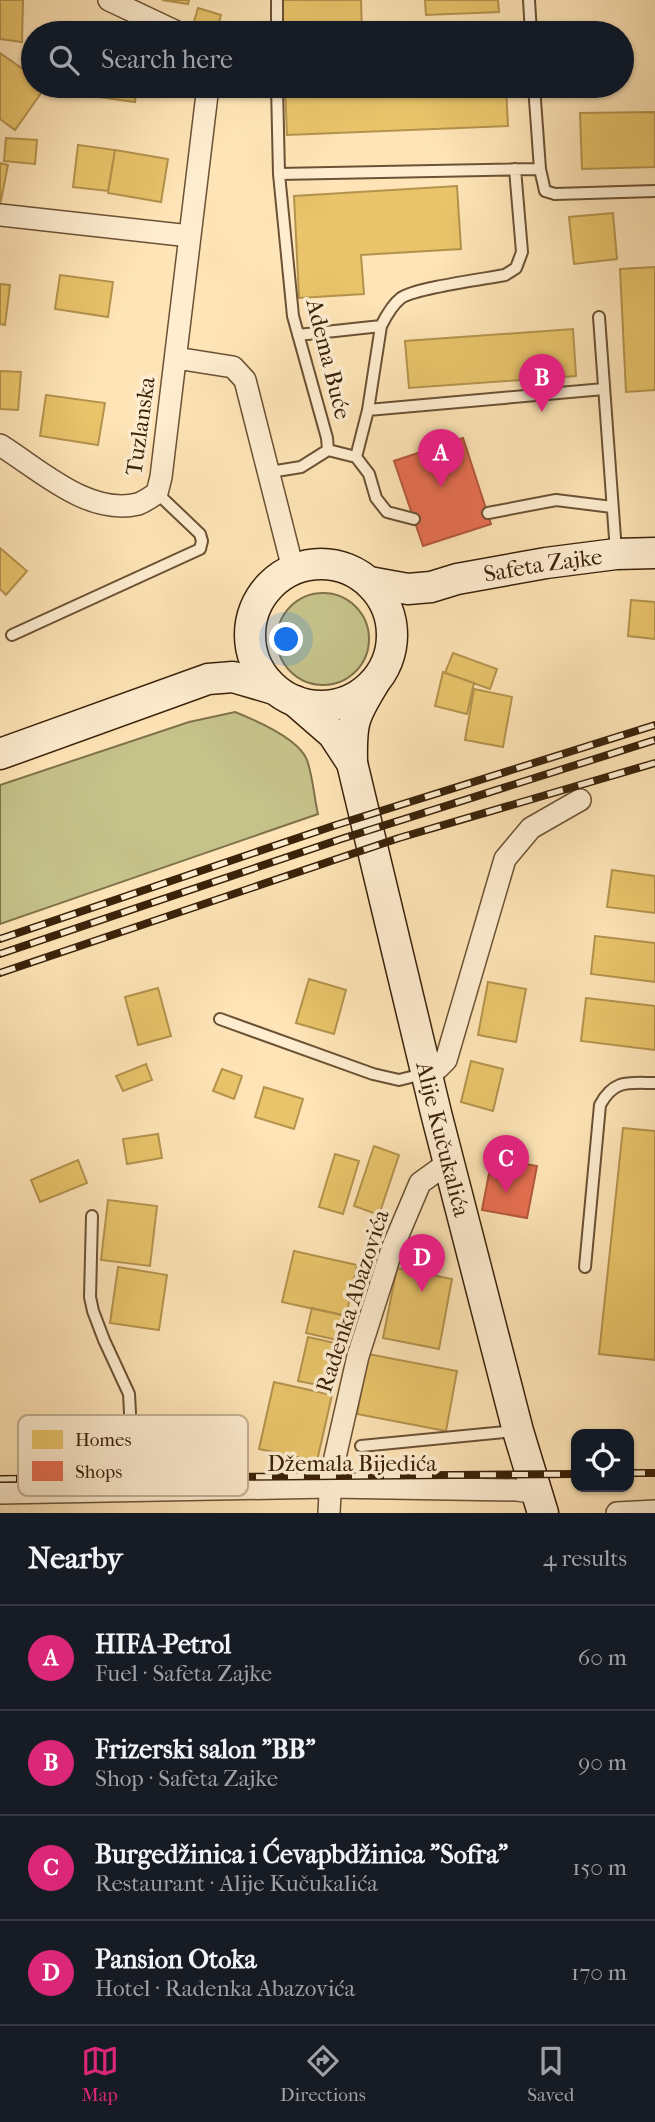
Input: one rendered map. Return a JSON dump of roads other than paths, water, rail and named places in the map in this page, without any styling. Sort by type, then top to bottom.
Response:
[{"type":"main road","name":"Safeta Zajke","points":[[369,582],[408,589],[431,587],[457,579],[522,567],[616,554],[655,553]]},
{"type":"main road","points":[[208,679],[239,647],[251,624],[258,601],[273,583],[293,569],[312,564],[333,565],[352,571],[369,582],[383,600],[391,620],[392,642]]},
{"type":"main road","points":[[0,754],[208,679],[233,677],[316,705],[337,704],[357,696],[374,683],[386,664],[392,642],[414,606],[431,587]]},
{"type":"main road","points":[[251,624],[251,648],[259,670],[285,695]]},
{"type":"main road","name":"Alije Kučukalića","points":[[374,683],[358,708],[351,729],[352,763],[426,1073],[518,1431],[540,1503]]},
{"type":"main road","name":"Alije Kučukalića","points":[[285,695],[333,734],[352,763]]},
{"type":"street","points":[[109,0],[154,21]]},
{"type":"street","name":"Tuzlanska","points":[[0,445],[69,490],[90,500],[119,506],[140,504],[157,493],[207,98]]},
{"type":"street","points":[[0,215],[190,236]]},
{"type":"street","name":"Tuzlanska","points":[[176,358],[233,367],[245,380],[293,569]]},
{"type":"street","points":[[426,1073],[438,1068],[446,1060],[505,859],[531,828],[580,800]]},
{"type":"street","name":"Radenka Abazovića","points":[[329,1513],[333,1463],[358,1356],[391,1249],[420,1183],[449,1162]]},
{"type":"street","name":"Džemala Bijedića","points":[[248,1489],[517,1490],[540,1503]]},
{"type":"street","name":"Džemala Bijedića","points":[[0,1493],[18,1493]]},
{"type":"street","points":[[617,1513],[655,1511]]},
{"type":"lane","points":[[277,0],[277,21]]},
{"type":"lane","points":[[529,0],[530,21]]},
{"type":"lane","name":"Adema Buće","points":[[270,471],[301,467],[328,450],[293,316],[279,173],[277,98]]},
{"type":"lane","points":[[535,98],[540,169],[545,191],[555,194],[655,191]]},
{"type":"lane","points":[[356,457],[368,410],[381,326],[389,312],[401,298],[418,292],[505,275],[516,268],[522,251],[515,169]]},
{"type":"lane","points":[[279,173],[540,169]]},
{"type":"lane","points":[[599,317],[616,554]]},
{"type":"lane","points":[[298,335],[381,326]]},
{"type":"lane","points":[[368,410],[604,389]]},
{"type":"lane","points":[[328,450],[356,457],[369,474],[376,498],[387,512],[414,519]]},
{"type":"lane","points":[[12,635],[200,550],[200,534],[157,493]]},
{"type":"lane","points":[[488,513],[556,500],[612,507]]},
{"type":"lane","points":[[220,1019],[373,1074],[399,1080],[426,1073]]},
{"type":"lane","points":[[585,1267],[600,1105],[607,1092],[616,1085],[655,1083]]},
{"type":"lane","points":[[92,1216],[90,1297],[104,1340],[129,1394],[130,1415]]},
{"type":"lane","points":[[361,1446],[518,1431]]},
{"type":"railway","points":[[0,939],[336,825],[655,725]]},
{"type":"railway","points":[[0,954],[341,839],[655,740]]},
{"type":"railway","points":[[0,973],[399,838],[655,763]]},
{"type":"railway","points":[[634,1473],[655,1473]]},
{"type":"railway","points":[[248,1477],[571,1474]]},
{"type":"railway","points":[[0,1479],[18,1479]]},
{"type":"place","name":"Frizerski salon \"BB\"","points":[[542,412]]},
{"type":"place","name":"HIFA-Petrol","points":[[441,487]]},
{"type":"place","name":"Burgedžinica i Ćevapbdžinica \"Sofra\"","points":[[506,1193]]},
{"type":"place","name":"Pansion Otoka","points":[[422,1292]]}]
